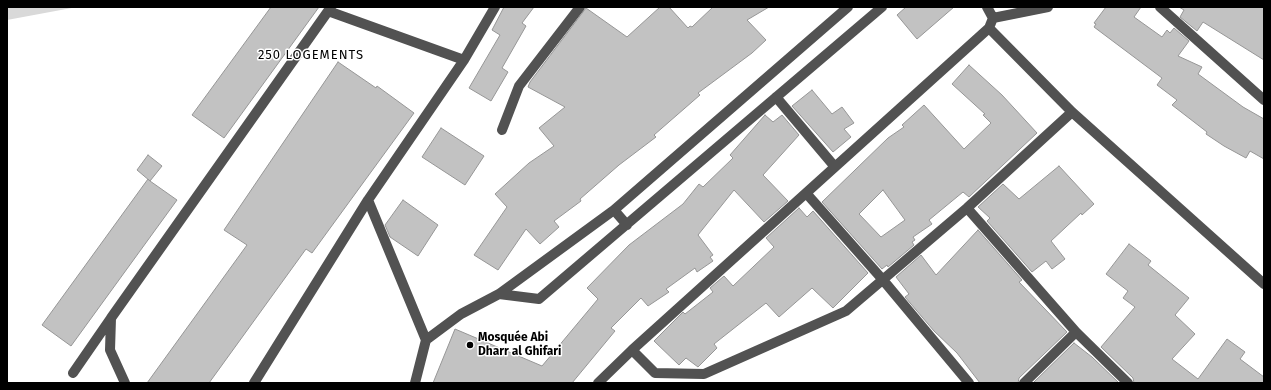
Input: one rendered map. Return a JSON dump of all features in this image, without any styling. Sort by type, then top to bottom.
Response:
[{"type":"street","points":[[254,383],[368,200],[464,60],[495,7]]},
{"type":"street","points":[[502,130],[519,86],[580,7]]},
{"type":"street","points":[[414,383],[426,340],[461,314],[499,294],[614,210],[848,7]]},
{"type":"street","points":[[499,294],[539,299],[882,7]]},
{"type":"street","points":[[987,7],[993,18]]},
{"type":"street","points":[[993,18],[1048,7]]},
{"type":"street","points":[[1160,7],[1264,100]]},
{"type":"street","points":[[74,373],[111,318],[330,9],[464,60]]},
{"type":"street","points":[[598,383],[632,350],[989,28],[993,18]]},
{"type":"street","points":[[989,28],[1072,112],[1264,284]]},
{"type":"street","points":[[776,97],[835,167]]},
{"type":"street","points":[[632,350],[655,373],[704,374],[846,311],[967,208],[1072,112]]},
{"type":"street","points":[[806,193],[883,280],[969,383]]},
{"type":"street","points":[[368,200],[426,340]]},
{"type":"street","points":[[967,208],[1076,332],[1128,383]]},
{"type":"street","points":[[614,210],[626,224]]},
{"type":"street","points":[[111,318],[110,350],[125,383]]},
{"type":"street","points":[[1024,383],[1076,332]]},
{"type":"shaded area","points":[[7,7],[77,7],[7,20]]},
{"type":"building","points":[[271,7],[319,7],[224,138],[192,115]]},
{"type":"building","points":[[504,7],[534,7],[522,23],[526,26],[502,68],[508,72],[491,101],[469,88],[500,35],[492,30]]},
{"type":"building","points":[[660,7],[669,7],[688,28],[690,26],[692,27],[713,7],[769,7],[747,20],[766,40],[752,53],[698,93],[700,95],[654,135],[656,137],[619,165],[580,199],[581,201],[554,221],[559,227],[540,244],[526,229],[498,270],[474,255],[507,207],[495,194],[529,163],[554,146],[539,128],[565,107],[528,87],[530,82],[586,8],[627,37]]},
{"type":"building","points":[[906,7],[954,7],[917,39],[897,15]]},
{"type":"building","points":[[1106,7],[1141,7],[1134,17],[1162,37],[1167,30],[1170,33],[1174,28],[1189,41],[1178,56],[1202,67],[1198,74],[1243,107],[1264,119],[1264,159],[1250,151],[1246,158],[1224,146],[1206,134],[1207,132],[1172,105],[1177,100],[1157,85],[1162,78],[1094,27],[1096,24],[1094,23]]},
{"type":"building","points":[[1179,7],[1264,7],[1264,60],[1203,22],[1197,31],[1180,17],[1184,10]]},
{"type":"building","points":[[338,62],[376,88],[377,86],[414,113],[312,253],[306,249],[209,383],[147,383],[247,245],[224,230]]},
{"type":"building","points":[[969,65],[1002,95],[1037,133],[969,197],[963,192],[929,220],[932,224],[913,237],[915,240],[912,242],[914,245],[888,267],[887,265],[882,269],[822,202],[888,138],[904,127],[902,125],[924,105],[964,149],[991,123],[983,115],[985,114],[952,84]],"holes":[[[883,190],[905,220],[881,237],[859,214]]]},
{"type":"building","points":[[812,90],[832,114],[842,107],[854,123],[844,129],[851,137],[833,152],[792,106]]},
{"type":"building","points":[[765,115],[773,122],[782,115],[799,135],[763,175],[788,201],[764,222],[734,190],[698,235],[713,255],[710,257],[713,261],[697,272],[695,268],[666,289],[669,292],[648,306],[641,298],[611,328],[615,331],[572,383],[433,383],[455,329],[542,366],[598,299],[587,288],[629,245],[683,204],[699,184],[703,187],[733,158],[730,155]]},
{"type":"building","points":[[441,128],[484,156],[465,185],[422,157]]},
{"type":"building","points":[[148,155],[162,166],[150,181],[177,200],[71,346],[42,325],[148,179],[137,170]]},
{"type":"building","points":[[1059,166],[1094,204],[1082,215],[1081,213],[1051,241],[1065,259],[1052,269],[1046,261],[1032,272],[987,221],[990,218],[978,207],[1003,184],[1019,199]]},
{"type":"building","points":[[403,200],[438,225],[418,256],[390,237],[385,225]]},
{"type":"building","points":[[799,208],[807,217],[813,211],[868,273],[833,308],[812,288],[779,317],[766,303],[714,344],[717,348],[698,367],[686,358],[679,365],[654,341],[683,312],[685,314],[713,292],[710,288],[724,276],[733,286],[774,247],[766,238]]},
{"type":"building","points":[[978,230],[1022,280],[1019,282],[1067,332],[1019,378],[1018,383],[980,383],[957,353],[934,331],[905,297],[909,294],[896,277],[921,255],[936,275]]},
{"type":"building","points":[[1129,244],[1151,261],[1148,265],[1189,298],[1175,315],[1195,334],[1172,359],[1198,379],[1227,339],[1245,352],[1240,359],[1264,377],[1264,383],[1134,383],[1133,378],[1101,347],[1135,307],[1123,298],[1128,291],[1106,274]]},
{"type":"building","points":[[1074,343],[1092,357],[1119,383],[1033,383]]},
{"type":"place","name":"Mosquée Abi Dharr al Ghifari","points":[[470,345]]},
{"type":"district","name":"250 LOGEMENTS","points":[[311,55]]}]
